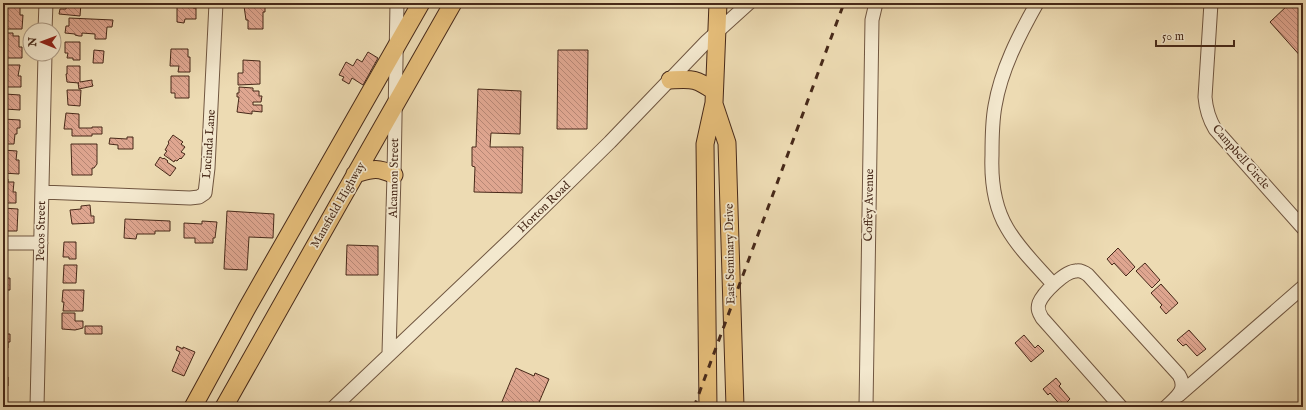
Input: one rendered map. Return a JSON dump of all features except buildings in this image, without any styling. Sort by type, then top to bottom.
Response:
[{"type":"main road","points":[[193,407],[247,308],[421,3]]},
{"type":"main road","name":"Mansfield Highway","points":[[224,407],[453,3]]},
{"type":"main road","name":"East Seminary Drive","points":[[708,407],[705,144],[714,97],[718,3]]},
{"type":"main road","points":[[670,80],[692,79],[702,82],[714,97]]},
{"type":"main road","name":"East Seminary Drive","points":[[714,97],[727,143],[735,407]]},
{"type":"main road","points":[[355,174],[370,170],[382,170],[394,175]]},
{"type":"street","points":[[45,22],[46,3]]},
{"type":"street","name":"Lucinda Lane","points":[[42,192],[190,198],[199,197],[205,193],[208,168],[216,3]]},
{"type":"street","name":"Alcannon Street","points":[[389,353],[397,3]]},
{"type":"street","name":"Horton Road","points":[[334,407],[389,353],[511,239],[610,142],[717,32],[749,3]]},
{"type":"street","name":"Coffey Avenue","points":[[866,407],[872,28],[876,3]]},
{"type":"street","points":[[1037,3],[1016,43],[998,91],[992,129],[992,176],[993,189],[1006,228],[1053,284]]},
{"type":"street","name":"Campbell Circle","points":[[1211,3],[1205,97],[1206,108],[1210,120],[1215,129],[1303,228]]},
{"type":"street","name":"Pecos Street","points":[[37,407],[45,62]]},
{"type":"street","points":[[3,243],[41,243]]},
{"type":"street","points":[[1121,407],[1038,312],[1038,304],[1053,284],[1071,272],[1082,271],[1088,275],[1179,375],[1183,384],[1178,397]]},
{"type":"street","points":[[1166,407],[1303,286]]},
{"type":"railway","points":[[694,407],[844,3]]}]
